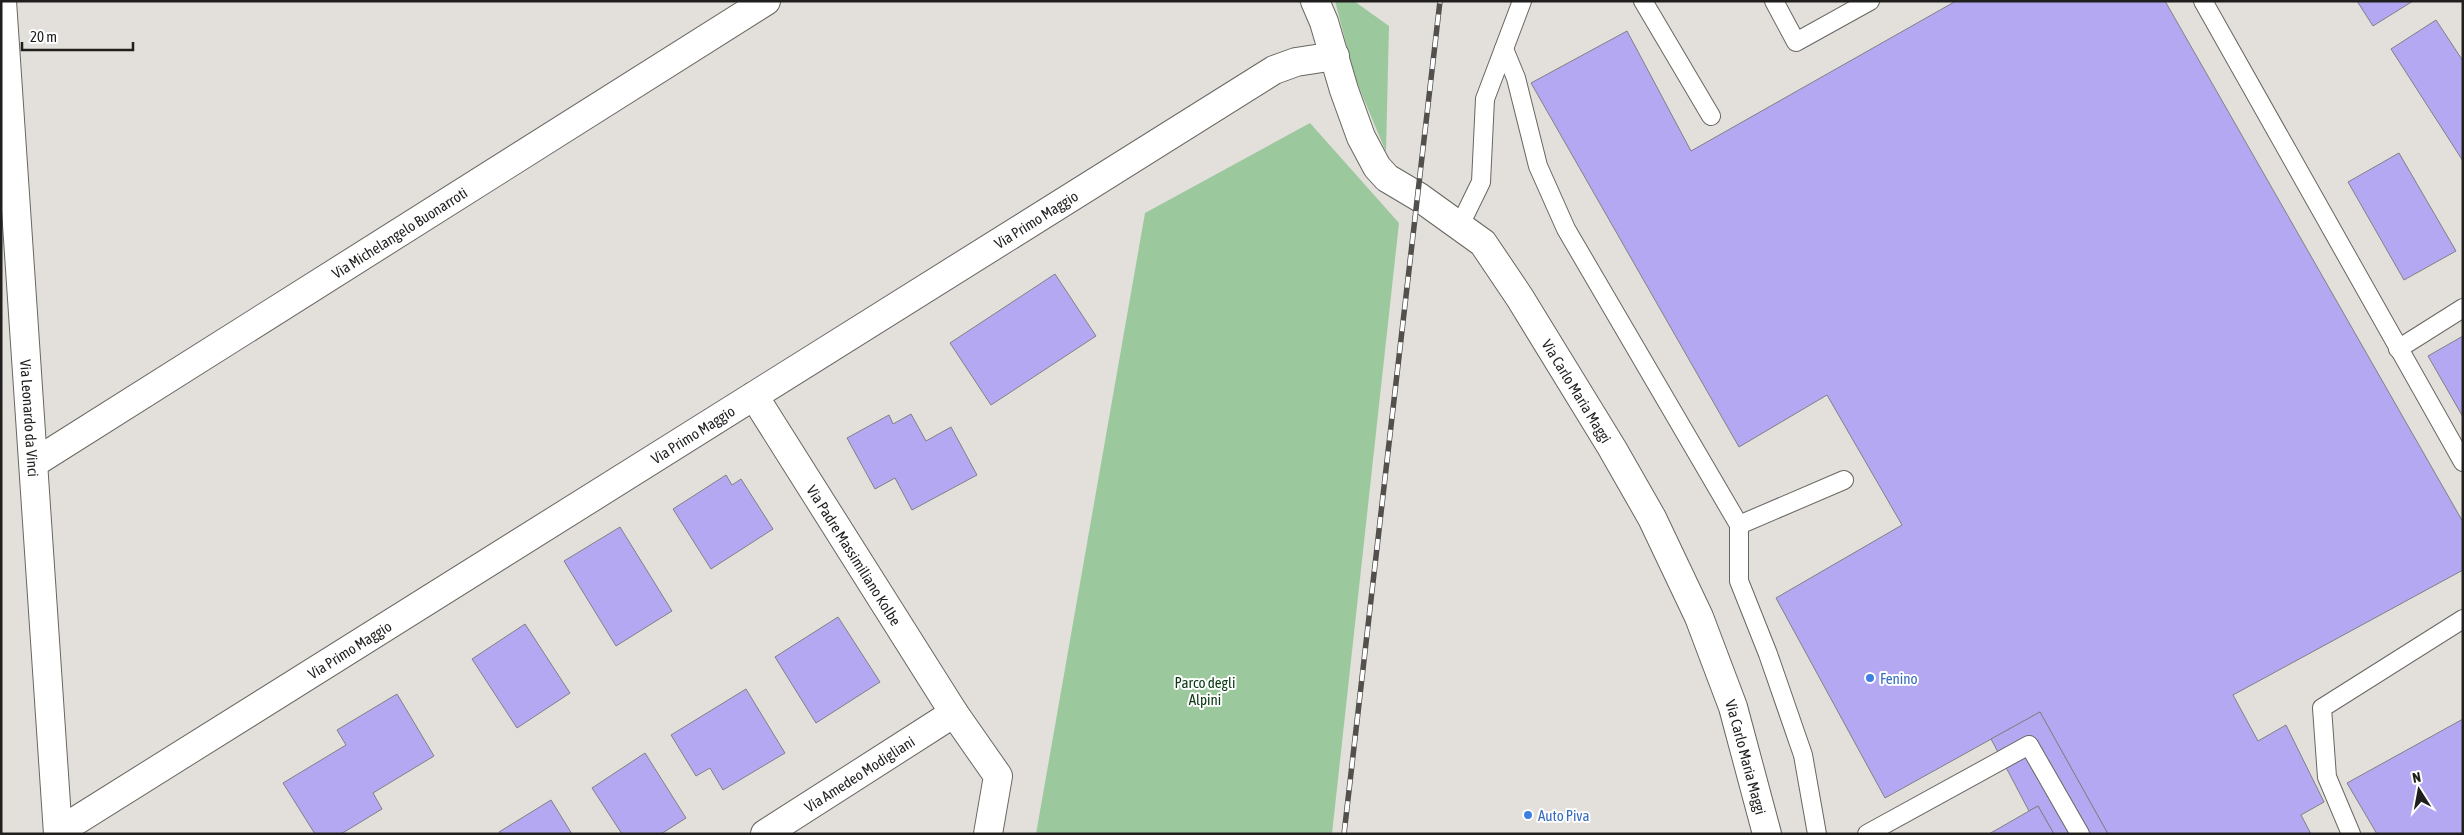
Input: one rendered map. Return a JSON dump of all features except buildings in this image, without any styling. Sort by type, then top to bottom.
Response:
[{"type":"street","name":"Via Leonardo da Vinci","points":[[2,1],[58,833]]},
{"type":"street","name":"Via Michelangelo Buonarroti","points":[[34,463],[766,1]]},
{"type":"street","name":"Via Carlo Maria Maggi","points":[[1315,1],[1361,137],[1376,167],[1387,178],[1460,225],[1483,243],[1520,298],[1612,448],[1652,518],[1699,617],[1733,707],[1768,834]]},
{"type":"street","name":"Via Primo Maggio","points":[[58,833],[1274,70],[1296,62],[1335,56]]},
{"type":"street","name":"Via Padre Massimiliano Kolbe","points":[[754,396],[954,713],[998,776],[988,834]]},
{"type":"street","name":"Via Amedeo Modigliani","points":[[765,834],[954,713]]},
{"type":"lane","points":[[1460,225],[1481,182],[1485,99],[1522,1]]},
{"type":"lane","points":[[1643,1],[1711,116]]},
{"type":"lane","points":[[1774,1],[1796,42],[1870,1]]},
{"type":"lane","points":[[2202,1],[2463,462]]},
{"type":"lane","points":[[1504,49],[1516,78],[1538,166],[1566,229],[1739,525],[1739,581],[1768,654],[1803,755],[1817,834]]},
{"type":"lane","points":[[2398,349],[2463,308]]},
{"type":"lane","points":[[1739,525],[1844,480]]},
{"type":"lane","points":[[2351,834],[2327,776],[2322,708],[2463,619]]},
{"type":"lane","points":[[1867,834],[2029,745],[2080,834]]},
{"type":"green space","points":[[1335,1],[1354,1],[1389,26],[1386,152],[1355,78]]},
{"type":"green space","name":"Parco degli Alpini","points":[[1310,123],[1399,223],[1332,834],[1036,834],[1145,213]]},
{"type":"railway","points":[[1344,834],[1440,1]]},
{"type":"place","name":"Fenino","points":[[1870,678]]},
{"type":"place","name":"Auto Piva","points":[[1528,815]]}]
